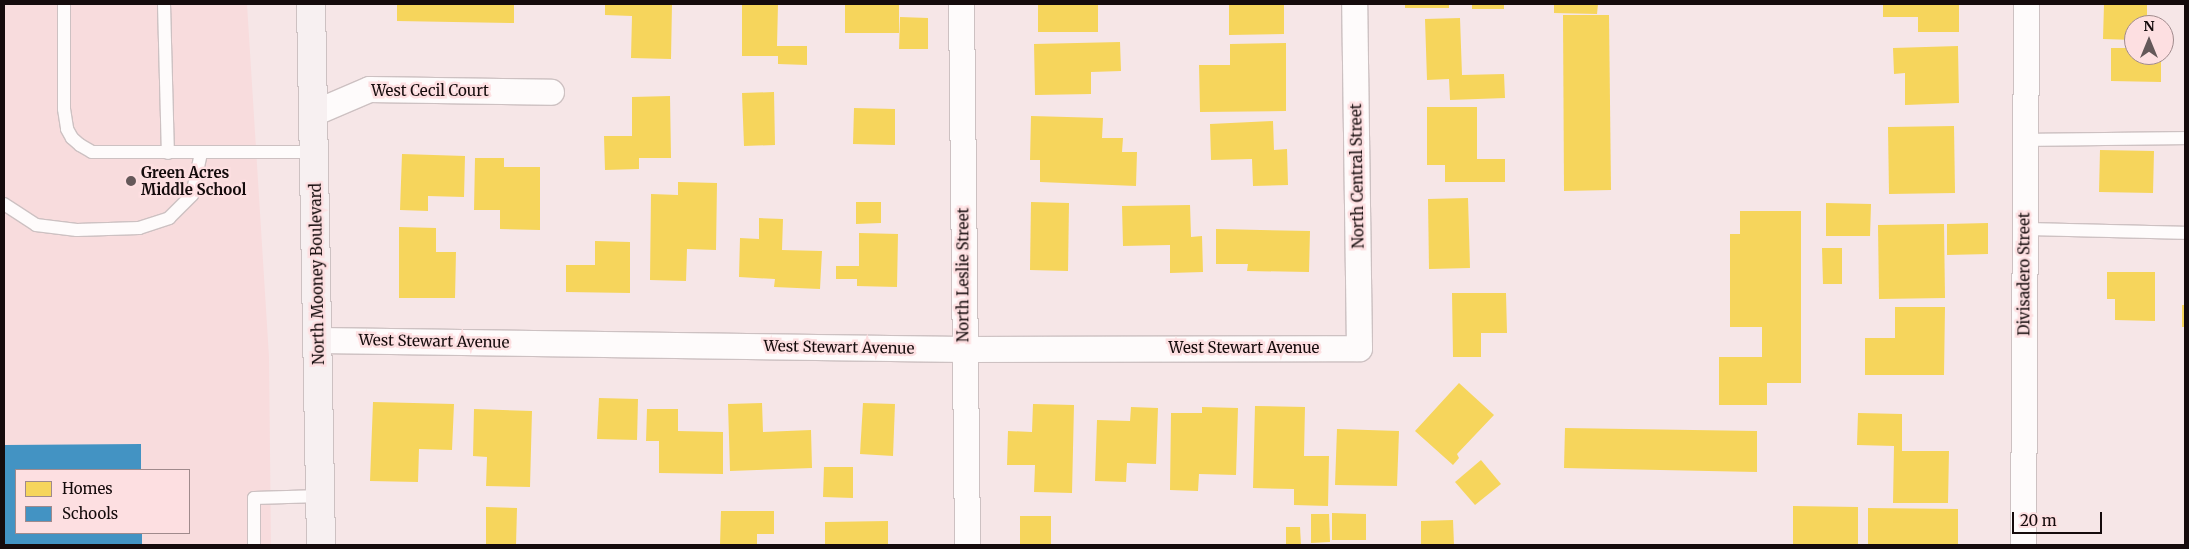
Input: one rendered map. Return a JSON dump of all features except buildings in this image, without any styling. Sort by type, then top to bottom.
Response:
[{"type":"street","name":"North Mooney Boulevard","points":[[311,4],[319,340],[321,545]]},
{"type":"street","name":"North Leslie Street","points":[[961,4],[967,545]]},
{"type":"street","name":"North Central Street","points":[[1354,4],[1360,348]]},
{"type":"street","name":"Divisadero Street","points":[[2023,545],[2026,4]]},
{"type":"street","name":"West Cecil Court","points":[[314,113],[369,89],[551,92]]},
{"type":"street","name":"West Stewart Avenue","points":[[319,340],[964,349],[1360,348]]},
{"type":"lane","points":[[64,4],[64,109],[67,129],[72,138],[92,152],[314,152]]},
{"type":"lane","points":[[164,4],[168,153]]},
{"type":"lane","points":[[2025,140],[2185,138]]},
{"type":"lane","points":[[4,204],[36,225],[77,230],[139,228],[169,218],[192,195],[201,153]]},
{"type":"lane","points":[[2024,229],[2185,233]]},
{"type":"lane","points":[[254,545],[254,498],[321,496]]},
{"type":"shaded area","name":"Green Acres Middle School","points":[[4,4],[247,4],[269,357],[271,545],[4,545]]},
{"type":"place","name":"Green Acres Middle School","points":[[131,181]]}]
